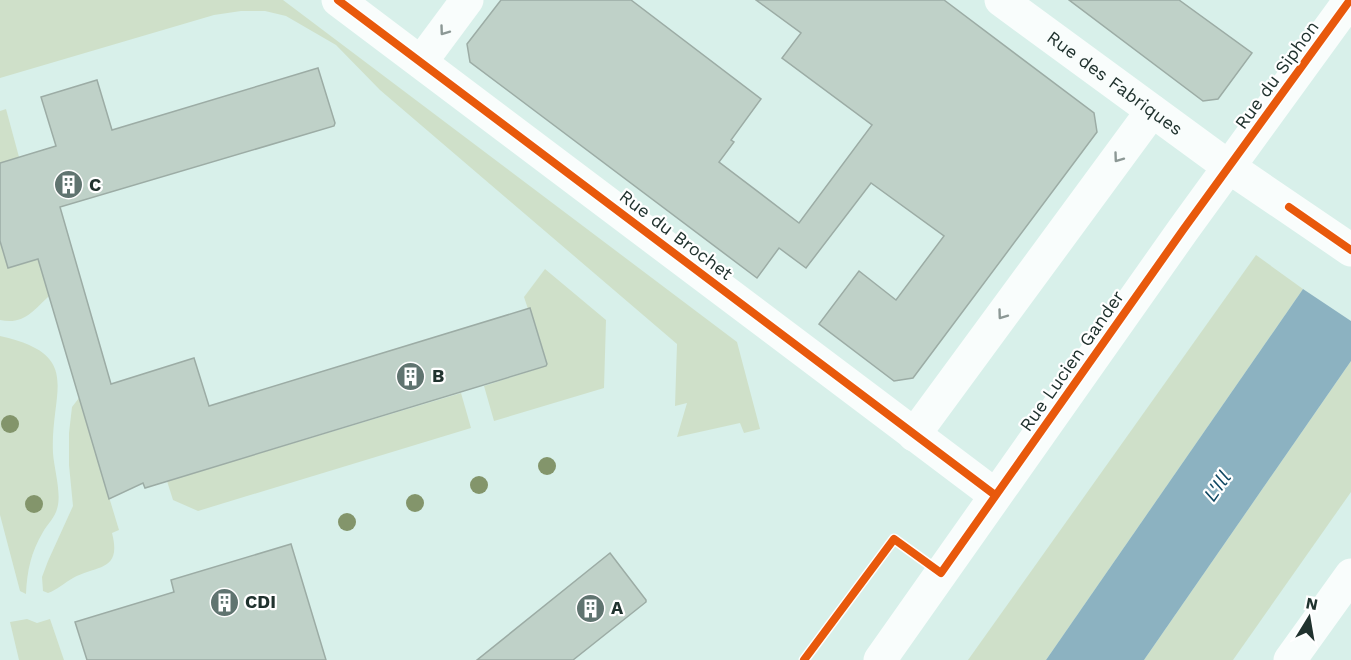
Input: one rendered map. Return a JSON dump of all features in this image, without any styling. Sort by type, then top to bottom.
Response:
[{"type":"street","name":"Rue du Brochet","points":[[338,0],[995,495]]},
{"type":"street","points":[[421,62],[466,0]]},
{"type":"street","name":"Rue des Fabriques","points":[[1001,0],[1152,111],[1351,250]]},
{"type":"street","name":"Rue du Siphon","points":[[1229,166],[1350,0]]},
{"type":"street","points":[[914,435],[1152,111]]},
{"type":"street","name":"Rue Lucien Gander","points":[[880,660],[1229,166]]},
{"type":"street","points":[[1290,660],[1351,575]]},
{"type":"green space","points":[[0,0],[283,0],[737,342],[760,429],[744,433],[740,423],[677,437],[687,403],[675,406],[677,344],[380,90],[336,45],[286,16],[265,11],[241,11],[214,15],[0,78]]},
{"type":"green space","points":[[6,109],[19,157],[0,163],[0,111]]},
{"type":"green space","points":[[36,213],[49,296],[33,312],[22,319],[0,320],[0,241],[8,268],[29,262],[17,219]]},
{"type":"green space","points":[[1256,255],[1303,289],[1046,660],[968,660]]},
{"type":"green space","points":[[545,269],[606,320],[604,388],[494,421],[484,386],[546,366],[531,311],[524,297]]},
{"type":"green space","points":[[0,336],[27,344],[44,354],[53,365],[57,378],[53,453],[58,503],[55,515],[39,539],[33,554],[26,594],[20,591],[0,515]]},
{"type":"green space","points":[[1351,361],[1351,492],[1233,660],[1144,660]]},
{"type":"green space","points":[[461,393],[471,428],[198,511],[173,500],[167,481]]},
{"type":"green space","points":[[79,398],[119,530],[112,533],[114,555],[110,561],[73,578],[48,593],[43,591],[42,577],[73,506],[69,433],[72,407]]},
{"type":"green space","points":[[27,619],[37,623],[50,619],[64,660],[19,660],[10,622]]},
{"type":"water","name":"L'Ill","points":[[1303,289],[1351,321],[1351,361],[1144,660],[1046,660]]},
{"type":"building","points":[[501,0],[631,0],[761,99],[731,140],[734,142],[719,162],[799,223],[872,125],[782,58],[801,33],[756,0],[944,0],[1094,113],[1097,132],[913,378],[894,381],[819,324],[859,271],[896,300],[944,236],[871,183],[806,268],[779,248],[757,278],[470,62],[467,44]]},
{"type":"building","points":[[1069,0],[1179,0],[1252,53],[1218,99],[1203,101]]},
{"type":"building","points":[[318,68],[334,126],[60,207],[111,384],[194,358],[209,406],[530,308],[547,364],[145,488],[143,483],[109,499],[38,259],[8,268],[0,241],[0,163],[56,146],[41,97],[97,80],[112,130]]},
{"type":"building","name":"CDI","points":[[291,544],[326,660],[87,660],[75,622],[174,592],[171,580]]},
{"type":"building","name":"A","points":[[610,553],[646,602],[573,660],[477,660]]},
{"type":"cycle path","points":[[338,0],[995,495]]},
{"type":"cycle path","points":[[804,660],[894,539],[941,573],[1183,230],[1350,0]]},
{"type":"cycle path","points":[[1289,207],[1351,250]]},
{"type":"place","name":"C","points":[[68,185]]},
{"type":"place","name":"B","points":[[411,376]]},
{"type":"place","name":"CDI","points":[[224,602]]},
{"type":"place","name":"A","points":[[590,608]]}]
